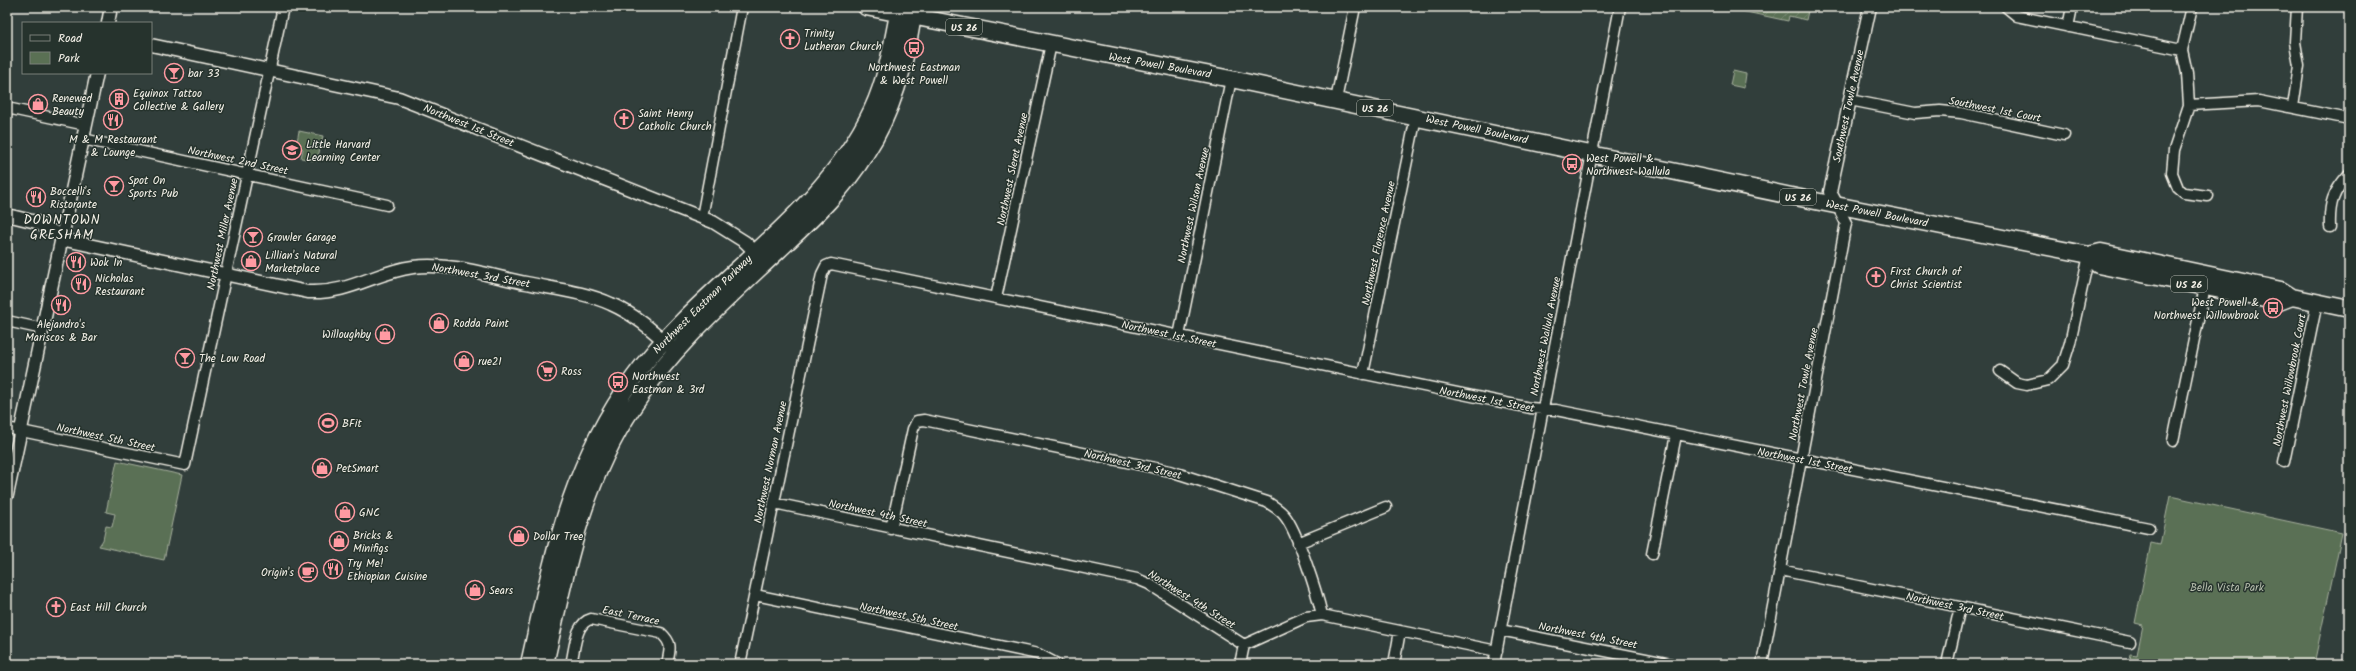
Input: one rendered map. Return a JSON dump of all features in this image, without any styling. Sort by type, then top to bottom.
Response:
[{"type":"main road","name":"West Powell Boulevard","points":[[866,7],[1231,78],[1836,205],[2088,255],[2098,265],[2206,281],[2279,302],[2292,297],[2349,309]]},
{"type":"main road","name":"Northwest Eastman Parkway","points":[[529,664],[560,527],[578,479],[609,416],[634,377],[670,346],[760,257],[836,194],[866,154],[885,119],[896,91],[906,15]]},
{"type":"main road","name":"Northwest Eastman Parkway","points":[[545,664],[575,532],[593,482],[629,412],[670,346]]},
{"type":"street","points":[[108,22],[111,7]]},
{"type":"street","name":"Northwest Miller Avenue","points":[[185,465],[283,7]]},
{"type":"street","points":[[702,217],[742,7]]},
{"type":"street","points":[[1336,100],[1355,7]]},
{"type":"street","name":"Northwest Wallula Avenue","points":[[1494,664],[1620,7]]},
{"type":"street","name":"Southwest Towle Avenue","points":[[1836,205],[1830,192],[1870,7]]},
{"type":"street","points":[[2006,7],[2017,16],[2182,50]]},
{"type":"street","points":[[2068,27],[2072,7]]},
{"type":"street","points":[[2192,7],[2182,50],[2187,73],[2188,105],[2174,150],[2172,172],[2178,188],[2184,193],[2208,196]]},
{"type":"street","points":[[2293,107],[2299,66],[2295,42],[2297,7]]},
{"type":"street","name":"Northwest Sleret Avenue","points":[[996,298],[1051,44]]},
{"type":"street","name":"Northwest 1st Street","points":[[152,45],[407,101],[702,217],[734,234],[760,257]]},
{"type":"street","points":[[7,495],[22,431],[97,74]]},
{"type":"street","name":"Northwest Wilson Avenue","points":[[1179,336],[1231,78]]},
{"type":"street","name":"Southwest 1st Court","points":[[1850,100],[1915,113],[1940,111],[1961,113],[2064,135]]},
{"type":"street","points":[[2188,105],[2252,100],[2349,119]]},
{"type":"street","points":[[7,108],[86,125]]},
{"type":"street","name":"Northwest Florence Avenue","points":[[1363,374],[1416,116]]},
{"type":"street","name":"Northwest 2nd Street","points":[[83,139],[387,205]]},
{"type":"street","points":[[2330,227],[2329,208],[2341,183],[2349,174]]},
{"type":"street","name":"Northwest Towle Avenue","points":[[1762,664],[1846,223],[1836,205]]},
{"type":"street","name":"Northwest 3rd Street","points":[[7,215],[36,222],[70,241],[308,292],[332,292],[398,270],[423,266],[447,267],[598,299],[634,316],[670,346]]},
{"type":"street","points":[[2000,371],[2017,383],[2027,386],[2048,380],[2063,365],[2070,344],[2088,255]]},
{"type":"street","name":"Northwest 1st Street","points":[[826,266],[835,264],[1542,410],[1556,410],[1676,436],[1801,459],[2149,528]]},
{"type":"street","name":"Northwest Norman Avenue","points":[[740,664],[822,274],[826,266]]},
{"type":"street","points":[[2173,441],[2206,281]]},
{"type":"street","name":"Northwest Willowbrook Court","points":[[2284,462],[2317,302]]},
{"type":"street","points":[[7,321],[43,329]]},
{"type":"street","name":"Northwest 3rd Street","points":[[891,529],[913,429],[917,421],[924,420],[1170,471],[1267,502],[1276,508],[1290,524],[1318,598],[1322,614]]},
{"type":"street","name":"Northwest 5th Street","points":[[7,428],[185,465]]},
{"type":"street","points":[[1652,554],[1676,436]]},
{"type":"street","name":"Northwest 4th Street","points":[[774,503],[891,529],[1137,579],[1149,584],[1244,646]]},
{"type":"street","points":[[1298,543],[1386,507]]},
{"type":"street","name":"Northwest 3rd Street","points":[[1780,570],[2130,642]]},
{"type":"street","name":"Northwest 5th Street","points":[[755,595],[1038,654],[1057,664]]},
{"type":"street","points":[[1947,664],[1960,607]]},
{"type":"street","points":[[1240,664],[1244,646],[1306,617],[1322,614],[1497,651]]},
{"type":"street","name":"East Terrace","points":[[571,664],[580,626],[584,621],[591,619],[661,633],[669,640],[670,650],[667,664]]},
{"type":"street","name":"Northwest 4th Street","points":[[1500,630],[1671,664]]},
{"type":"street","points":[[1394,664],[1400,631]]},
{"type":"green space","points":[[1732,7],[1809,7],[1806,20],[1789,16],[1788,21],[1732,9]]},
{"type":"green space","points":[[1733,71],[1746,74],[1744,88],[1730,85]]},
{"type":"green space","points":[[299,131],[323,136],[317,161],[301,158],[303,149],[296,147]]},
{"type":"green space","points":[[117,461],[182,475],[164,560],[99,546],[103,540],[106,526],[112,527],[115,514],[106,512]]},
{"type":"green space","name":"Bella Vista Park","points":[[2170,496],[2342,533],[2314,664],[2128,664],[2130,654],[2137,655],[2143,625],[2135,623],[2151,543],[2160,545]]},
{"type":"place","name":"Trinity Lutheran Church","points":[[790,39]]},
{"type":"place","name":"Northwest Eastman & West Powell","points":[[914,48]]},
{"type":"place","name":"bar 33","points":[[174,73]]},
{"type":"place","name":"Equinox Tattoo Collective & Gallery","points":[[119,99]]},
{"type":"place","name":"Renewed Beauty","points":[[38,104]]},
{"type":"place","name":"Saint Henry Catholic Church","points":[[624,119]]},
{"type":"place","name":"M & M Restaurant & Lounge","points":[[113,120]]},
{"type":"place","name":"Little Harvard Learning Center","points":[[292,150]]},
{"type":"place","name":"West Powell & Northwest Wallula","points":[[1572,164]]},
{"type":"place","name":"Spot On Sports Pub","points":[[114,186]]},
{"type":"place","name":"Boccelli's Ristorante","points":[[36,197]]},
{"type":"place","name":"Growler Garage","points":[[253,237]]},
{"type":"place","name":"Lillian's Natural Marketplace","points":[[251,261]]},
{"type":"place","name":"Wok In","points":[[76,262]]},
{"type":"place","name":"First Church of Christ Scientist","points":[[1876,277]]},
{"type":"place","name":"Nicholas Restaurant","points":[[81,284]]},
{"type":"place","name":"Alejandro's Mariscos & Bar","points":[[61,305]]},
{"type":"place","name":"West Powell & Northwest Willowbrook","points":[[2273,308]]},
{"type":"place","name":"Rodda Paint","points":[[439,323]]},
{"type":"place","name":"Willoughby","points":[[385,334]]},
{"type":"place","name":"The Low Road","points":[[185,358]]},
{"type":"place","name":"rue21","points":[[464,361]]},
{"type":"place","name":"Ross","points":[[547,371]]},
{"type":"place","name":"Northwest Eastman & 3rd","points":[[618,382]]},
{"type":"place","name":"BFit","points":[[328,423]]},
{"type":"place","name":"PetSmart","points":[[322,468]]},
{"type":"place","name":"GNC","points":[[345,512]]},
{"type":"place","name":"Dollar Tree","points":[[519,536]]},
{"type":"place","name":"Bricks & Minifigs","points":[[339,541]]},
{"type":"place","name":"Try Me! Ethiopian Cuisine","points":[[333,569]]},
{"type":"place","name":"Origin's","points":[[308,572]]},
{"type":"place","name":"Sears","points":[[475,590]]},
{"type":"place","name":"East Hill Church","points":[[56,607]]},
{"type":"district","name":"DOWNTOWN GRESHAM","points":[[62,226]]}]
